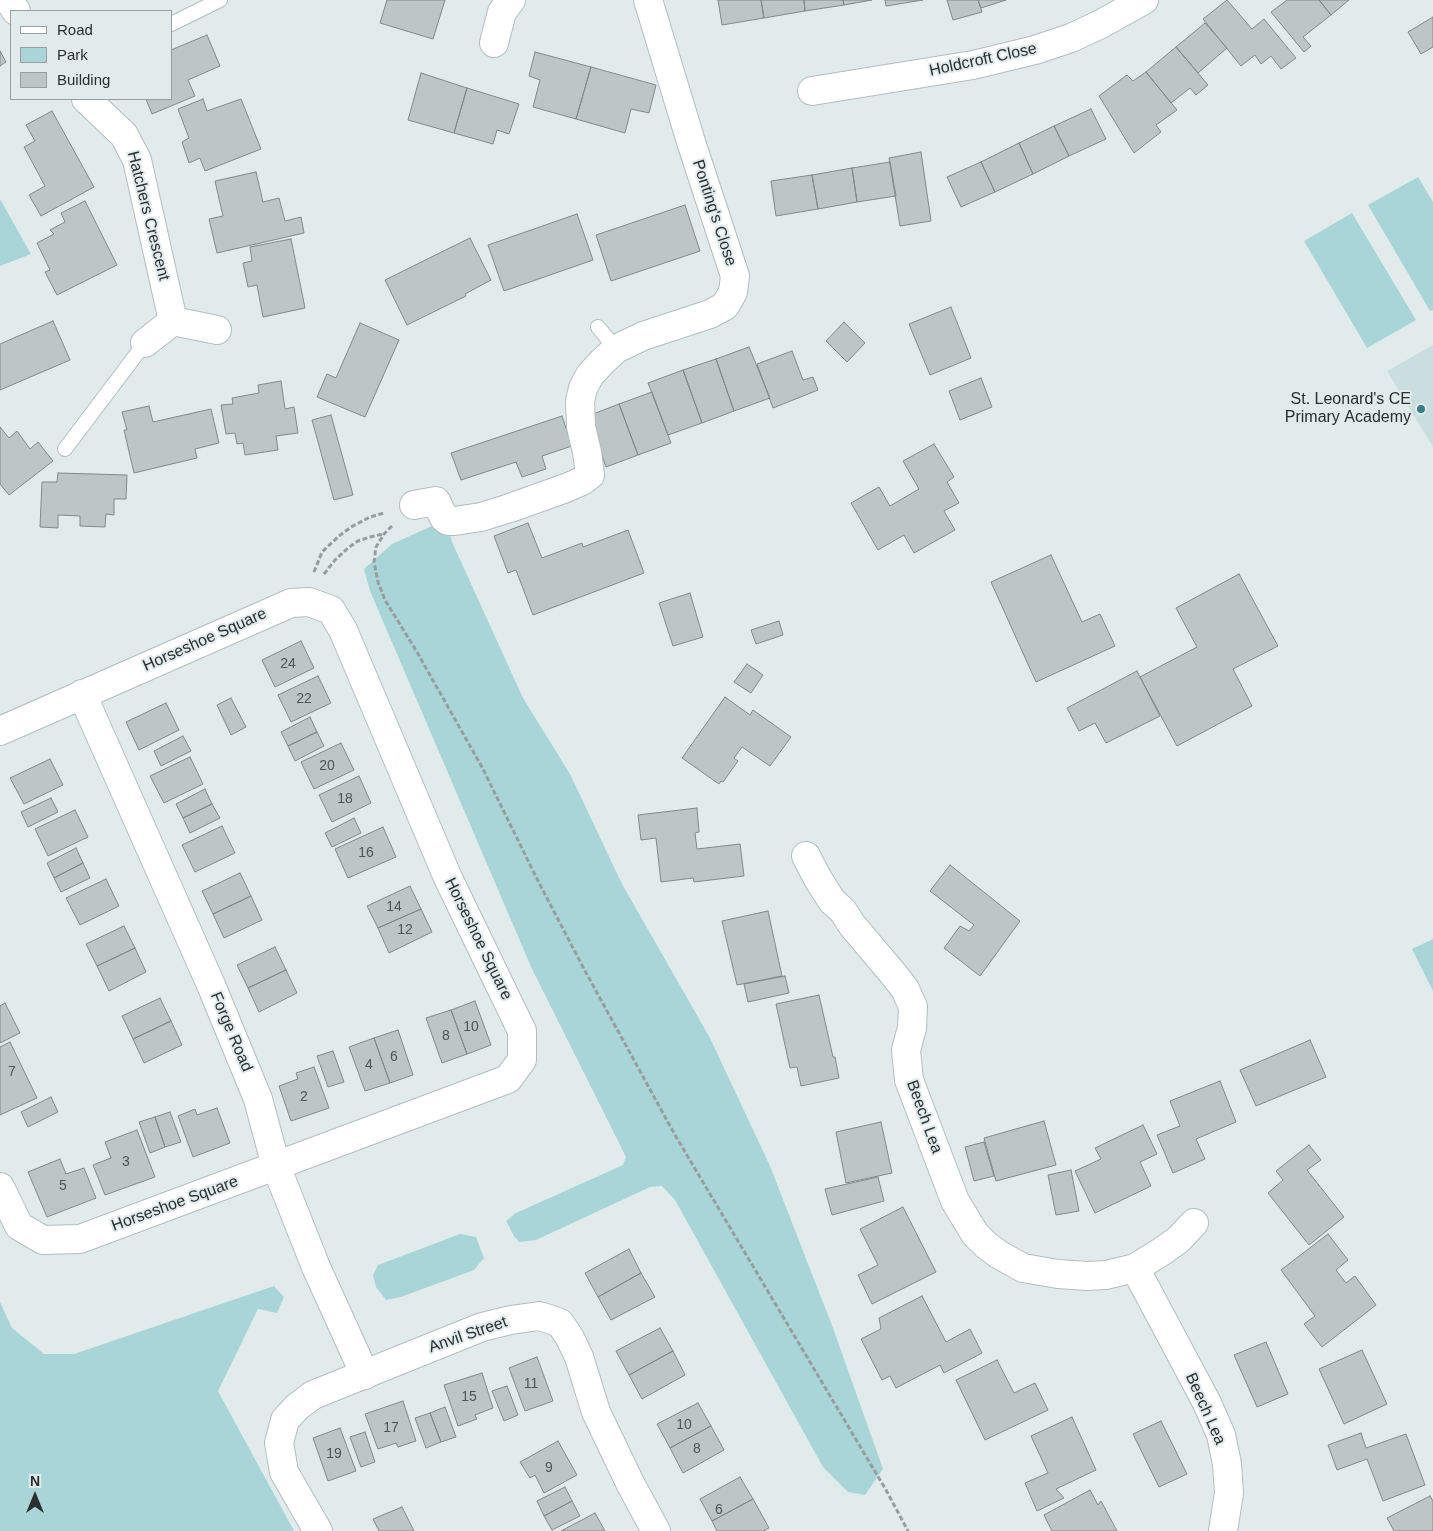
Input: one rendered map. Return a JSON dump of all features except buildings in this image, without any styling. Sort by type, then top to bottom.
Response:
[{"type":"street","points":[[494,43],[502,12],[511,0]]},
{"type":"street","name":"Ponting's Close","points":[[414,505],[436,500],[444,518],[448,521],[455,521],[475,518],[510,508],[582,481],[590,475],[581,427],[580,401],[583,388],[590,375],[616,349],[643,336],[710,314],[725,306],[733,292],[735,276],[692,145],[648,0]]},
{"type":"street","name":"Holdcroft Close","points":[[812,91],[973,65],[1035,50],[1078,35],[1144,0]]},
{"type":"street","name":"Hatchers Crescent","points":[[87,100],[124,135],[137,160],[173,321]]},
{"type":"street","points":[[145,343],[173,321],[217,330]]},
{"type":"street","name":"Horseshoe Square","points":[[0,731],[291,603],[309,602],[330,610],[343,630],[448,878],[522,1031],[522,1060],[508,1079],[80,1239],[43,1240],[19,1226],[0,1187]]},
{"type":"street","name":"Forge Road","points":[[82,694],[211,985],[255,1090],[276,1166],[316,1267],[365,1374]]},
{"type":"street","name":"Beech Lea","points":[[806,856],[832,901],[843,911],[852,925],[905,989],[913,1007],[912,1028],[906,1050],[910,1080],[955,1201],[975,1234],[986,1245],[1023,1268],[1058,1274],[1106,1275],[1134,1268],[1178,1240],[1194,1223]]},
{"type":"street","name":"Beech Lea","points":[[1134,1268],[1207,1403],[1221,1435],[1227,1464],[1228,1493],[1223,1531]]},
{"type":"street","name":"Anvil Street","points":[[318,1531],[284,1472],[279,1443],[285,1420],[297,1407],[313,1395],[482,1327],[539,1316],[560,1323],[570,1338],[579,1357],[596,1412],[630,1484],[656,1531]]},
{"type":"lane","points":[[172,24],[220,0]]},
{"type":"lane","points":[[598,327],[616,349]]},
{"type":"lane","points":[[65,449],[145,343]]},
{"type":"path","points":[[309,602],[313,576],[322,552],[351,527]]},
{"type":"path","points":[[309,602],[323,576],[335,560],[348,548],[364,539],[384,534],[376,547],[374,562],[378,582],[385,600],[417,652],[483,769],[584,969],[676,1135],[886,1490],[908,1531]]},
{"type":"shaded area","name":"St. Leonard's CE Primary Academy","points":[[1433,345],[1433,447],[1387,371]]},
{"type":"green space","points":[[1418,177],[1433,202],[1433,310],[1430,311],[1368,205]]},
{"type":"green space","points":[[0,199],[31,254],[0,266]]},
{"type":"green space","points":[[1352,213],[1416,320],[1367,348],[1304,241]]},
{"type":"green space","points":[[432,526],[449,529],[452,542],[523,698],[570,774],[622,884],[710,1038],[770,1166],[833,1328],[883,1469],[865,1495],[848,1492],[823,1467],[675,1200],[662,1186],[650,1187],[536,1240],[519,1242],[506,1221],[516,1213],[623,1165],[626,1157],[532,969],[370,591],[364,569],[392,544]]},
{"type":"green space","points":[[1433,939],[1433,991],[1412,949]]},
{"type":"green space","points":[[460,1234],[476,1237],[484,1258],[474,1270],[401,1297],[386,1300],[376,1287],[373,1275],[378,1265]]},
{"type":"green space","points":[[274,1286],[284,1297],[277,1313],[258,1309],[218,1391],[294,1531],[0,1531],[0,1302],[12,1328],[44,1354],[74,1354]]},
{"type":"place","name":"St. Leonard's CE Primary Academy","points":[[1421,409]]}]
